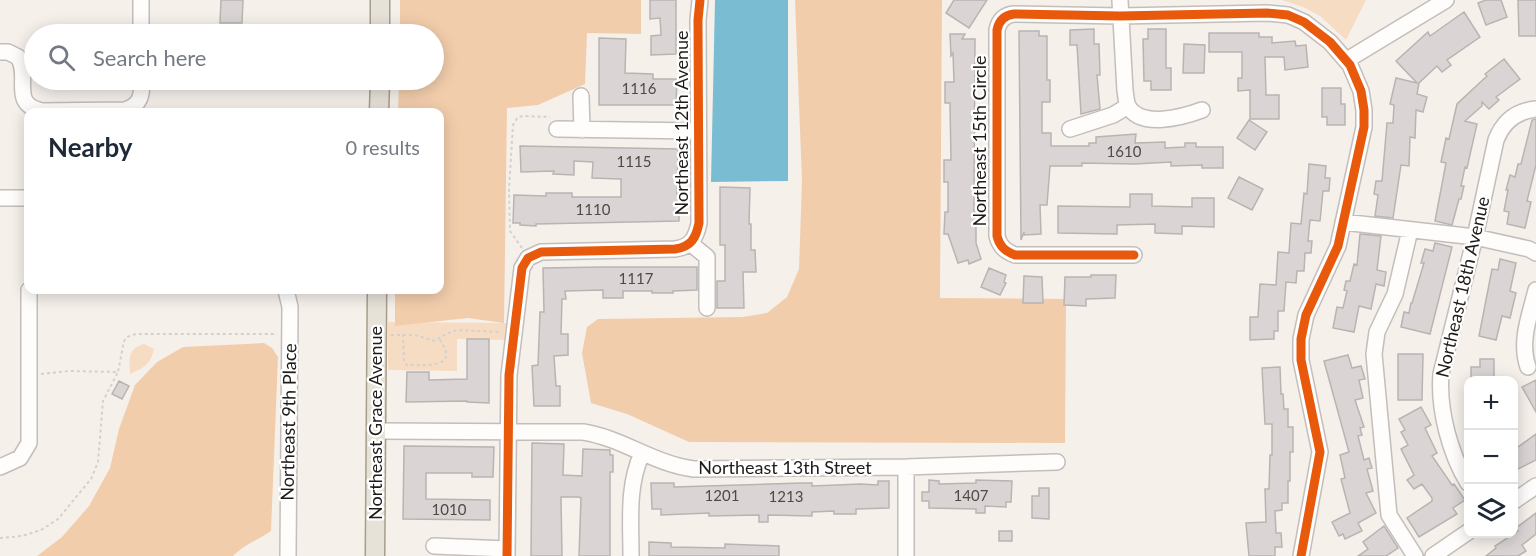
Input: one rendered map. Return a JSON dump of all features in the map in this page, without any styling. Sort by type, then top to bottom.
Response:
[{"type":"main road","points":[[380,24],[381,0]]},
{"type":"main road","points":[[379,108],[380,90]]},
{"type":"main road","name":"Northeast Grace Avenue","points":[[375,556],[377,294]]},
{"type":"street","points":[[141,0],[141,24]]},
{"type":"street","name":"Northeast 12th Avenue","points":[[690,243],[696,236],[699,223],[698,20],[700,0]]},
{"type":"street","points":[[1347,60],[1446,0]]},
{"type":"street","points":[[1202,110],[1184,117],[1155,120],[1140,116],[1128,106],[1120,8],[1267,7],[1305,22],[1322,34],[1347,60],[1361,91],[1364,127],[1338,246],[1306,315],[1301,339],[1301,360],[1320,452],[1301,556]]},
{"type":"street","name":"Northeast 15th Circle","points":[[1120,8],[1014,14],[1006,16],[1000,22],[997,30],[997,236],[1003,249],[1015,255],[1134,255]]},
{"type":"street","points":[[0,52],[8,52],[18,57],[22,66],[23,96],[29,106],[34,108]]},
{"type":"street","points":[[130,108],[137,105],[141,90]]},
{"type":"street","points":[[581,96],[582,130]]},
{"type":"street","points":[[1071,129],[1113,115],[1128,106]]},
{"type":"street","name":"Northeast 18th Avenue","points":[[1464,476],[1455,459],[1440,388],[1441,374],[1498,134],[1507,121],[1514,116],[1536,109]]},
{"type":"street","points":[[557,129],[698,131]]},
{"type":"street","points":[[0,198],[24,198]]},
{"type":"street","points":[[1343,222],[1475,237],[1529,249],[1536,253]]},
{"type":"street","points":[[1410,230],[1395,294],[1377,332],[1374,354],[1389,515],[1415,556]]},
{"type":"street","points":[[434,546],[507,553],[509,375],[522,268],[528,258],[541,252],[675,249],[690,243],[707,257],[707,308]]},
{"type":"street","points":[[1528,366],[1524,341],[1536,290]]},
{"type":"street","points":[[0,467],[20,458],[29,443],[29,294]]},
{"type":"street","name":"Northeast 9th Place","points":[[288,294],[290,300],[288,556]]},
{"type":"street","name":"Northeast 13th Street","points":[[376,430],[583,432],[609,438],[675,466],[694,469],[906,467],[1057,462]]},
{"type":"street","points":[[631,556],[631,484],[642,453]]},
{"type":"street","points":[[906,467],[906,556]]},
{"type":"street","points":[[1518,498],[1536,486]]},
{"type":"street","points":[[1433,556],[1464,535]]},
{"type":"path","points":[[528,258],[510,231],[509,189],[513,125],[518,117],[551,117],[557,129]]},
{"type":"path","points":[[376,336],[415,335],[435,341],[457,330],[514,333]]},
{"type":"path","points":[[0,538],[22,536],[41,530],[58,519],[91,479],[98,462],[103,401],[118,372],[124,341],[130,335],[290,334]]},
{"type":"path","points":[[403,334],[406,365],[438,365],[446,355],[445,347],[440,340]]},
{"type":"path","points":[[29,374],[69,371],[118,372]]},
{"type":"shaded area","points":[[400,0],[641,0],[641,34],[587,33],[585,84],[538,105],[507,108],[504,323],[468,318],[395,326],[395,294],[444,294],[444,108],[398,108],[399,90],[444,90],[444,24],[400,24]]},
{"type":"shaded area","points":[[795,0],[942,0],[940,298],[1066,299],[1065,443],[689,442],[627,414],[591,403],[582,353],[587,327],[598,319],[743,317],[767,313],[787,297],[799,269],[802,181]]},
{"type":"shaded area","points":[[1282,0],[1366,0],[1346,40],[1320,16]]},
{"type":"shaded area","points":[[388,322],[507,323],[506,340],[457,339],[457,371],[388,370]]},
{"type":"shaded area","points":[[264,343],[272,348],[278,357],[271,531],[233,556],[37,556],[62,537],[89,506],[110,468],[119,429],[135,385],[157,362],[183,347]]},
{"type":"shaded area","points":[[144,344],[154,349],[151,358],[143,367],[130,374],[132,351]]},
{"type":"water","points":[[715,0],[788,0],[788,181],[711,182]]},
{"type":"building","points":[[221,0],[243,0],[242,23],[220,23]]},
{"type":"building","points":[[650,0],[676,0],[676,54],[651,55],[651,36],[661,35],[660,18],[650,19]]},
{"type":"building","points":[[954,0],[987,0],[969,28],[946,13]]},
{"type":"building","points":[[1486,0],[1501,0],[1507,17],[1486,25],[1478,3]]},
{"type":"building","points":[[1518,0],[1536,0],[1536,36],[1519,36]]},
{"type":"building","points":[[1464,12],[1480,37],[1447,60],[1451,65],[1442,72],[1437,66],[1419,83],[1417,94],[1427,97],[1423,112],[1416,110],[1415,138],[1410,137],[1409,166],[1401,165],[1393,218],[1375,216],[1378,195],[1374,194],[1376,181],[1382,181],[1387,123],[1393,123],[1394,105],[1390,104],[1396,78],[1417,83],[1396,61],[1428,32],[1430,36]]},
{"type":"building","points":[[1094,29],[1094,44],[1099,44],[1100,75],[1097,75],[1100,109],[1081,114],[1077,45],[1070,45],[1070,30]]},
{"type":"building","points":[[1148,29],[1166,29],[1166,68],[1171,68],[1171,90],[1151,90],[1151,81],[1144,81],[1143,39],[1148,39]]},
{"type":"building","points":[[1019,31],[1039,31],[1039,36],[1047,36],[1047,80],[1050,80],[1050,102],[1042,102],[1042,133],[1051,133],[1051,146],[1089,146],[1089,143],[1096,143],[1096,137],[1136,134],[1135,143],[1165,142],[1165,148],[1185,147],[1185,143],[1196,143],[1196,147],[1223,147],[1223,168],[1202,168],[1202,165],[1171,166],[1171,162],[1082,163],[1082,166],[1050,166],[1047,205],[1040,205],[1041,234],[1024,235],[1024,232],[1021,240]]},
{"type":"building","points":[[1209,33],[1259,33],[1259,37],[1272,37],[1272,43],[1295,41],[1296,46],[1306,45],[1308,67],[1285,70],[1284,57],[1265,57],[1266,95],[1279,95],[1279,119],[1250,119],[1250,90],[1238,91],[1238,78],[1242,78],[1242,52],[1209,52]]},
{"type":"building","points":[[950,34],[965,34],[962,39],[975,39],[974,212],[976,213],[976,243],[981,259],[969,264],[968,260],[958,263],[948,234],[944,234],[945,212],[948,212],[948,182],[944,182],[944,160],[951,160],[950,103],[945,103],[945,82],[954,82]]},
{"type":"building","points":[[599,38],[626,39],[625,73],[653,74],[653,79],[677,79],[676,105],[599,105]]},
{"type":"building","points":[[1184,44],[1205,45],[1204,73],[1183,73]]},
{"type":"building","points":[[1504,59],[1520,79],[1496,97],[1499,100],[1489,109],[1482,102],[1482,106],[1465,121],[1477,124],[1467,168],[1465,167],[1461,199],[1459,199],[1452,225],[1435,221],[1446,163],[1441,162],[1457,104],[1487,76],[1485,74]]},
{"type":"building","points":[[1322,88],[1341,88],[1341,104],[1345,104],[1345,125],[1327,125],[1327,117],[1322,117]]},
{"type":"building","points":[[1536,119],[1536,165],[1527,201],[1531,202],[1525,228],[1507,224],[1509,212],[1504,211],[1508,190],[1506,190],[1510,175],[1515,177],[1518,164],[1521,164],[1532,120]]},
{"type":"building","points":[[1249,120],[1267,132],[1255,150],[1237,138]]},
{"type":"building","points":[[520,146],[678,149],[679,221],[536,224],[536,226],[513,223],[514,195],[546,196],[546,193],[572,193],[572,197],[621,197],[621,179],[592,178],[593,162],[574,161],[574,175],[553,174],[554,171],[521,172]]},
{"type":"building","points":[[1309,164],[1326,166],[1325,178],[1330,178],[1329,191],[1323,191],[1320,221],[1310,220],[1308,241],[1312,241],[1311,253],[1305,253],[1304,271],[1297,271],[1296,283],[1286,282],[1284,311],[1278,311],[1278,331],[1274,331],[1274,339],[1250,340],[1250,317],[1258,317],[1260,284],[1276,285],[1278,252],[1289,253],[1291,223],[1301,224],[1304,193],[1307,194]]},
{"type":"building","points":[[1239,177],[1263,189],[1252,210],[1228,198]]},
{"type":"building","points":[[720,187],[750,188],[749,224],[751,224],[751,250],[755,250],[756,272],[743,272],[744,308],[717,308],[717,281],[725,281],[725,245],[720,245]]},
{"type":"building","points":[[1130,194],[1152,194],[1152,206],[1192,207],[1192,198],[1214,198],[1214,227],[1182,226],[1182,234],[1155,233],[1155,224],[1117,225],[1117,234],[1058,233],[1058,206],[1130,207]]},
{"type":"building","points":[[1360,234],[1381,236],[1377,270],[1386,272],[1384,286],[1376,284],[1371,309],[1359,306],[1354,332],[1333,328],[1337,307],[1343,308],[1347,291],[1344,290],[1346,281],[1350,281],[1354,264],[1357,265]]},
{"type":"building","points":[[1435,243],[1452,247],[1430,334],[1401,327],[1404,312],[1409,313],[1424,263],[1421,263],[1425,249],[1433,251]]},
{"type":"building","points":[[1500,259],[1516,263],[1510,291],[1516,293],[1510,318],[1502,316],[1496,340],[1479,336],[1492,269],[1498,270]]},
{"type":"building","points":[[697,267],[697,290],[673,291],[673,293],[623,291],[623,298],[603,298],[603,290],[565,291],[566,299],[562,299],[561,334],[568,334],[568,355],[554,356],[556,386],[560,386],[560,406],[534,406],[532,366],[538,365],[540,312],[544,312],[543,268]]},
{"type":"building","points":[[989,268],[1006,275],[1004,282],[1006,283],[1000,295],[981,287]]},
{"type":"building","points":[[1091,275],[1116,275],[1115,298],[1086,299],[1086,306],[1064,305],[1065,277],[1091,277]]},
{"type":"building","points":[[1024,276],[1042,277],[1043,303],[1023,303]]},
{"type":"building","points":[[467,339],[489,339],[489,403],[406,402],[407,372],[429,372],[429,380],[467,379]]},
{"type":"building","points":[[1398,354],[1423,354],[1422,400],[1398,400]]},
{"type":"building","points":[[1348,355],[1352,368],[1361,366],[1365,379],[1359,380],[1363,398],[1355,400],[1364,427],[1360,428],[1362,435],[1358,436],[1364,460],[1369,458],[1372,468],[1367,469],[1373,491],[1366,493],[1376,513],[1358,523],[1362,531],[1345,539],[1343,534],[1339,536],[1332,522],[1350,513],[1341,479],[1345,478],[1340,455],[1349,452],[1324,361]]},
{"type":"building","points":[[1480,359],[1494,359],[1494,376],[1471,376],[1471,367],[1480,367]]},
{"type":"building","points":[[1280,367],[1284,409],[1288,409],[1288,427],[1293,427],[1288,503],[1282,503],[1282,510],[1275,511],[1276,533],[1281,533],[1282,547],[1275,547],[1275,556],[1249,556],[1246,523],[1266,522],[1265,489],[1269,489],[1270,455],[1272,455],[1272,424],[1265,424],[1262,368]]},
{"type":"building","points":[[1536,380],[1536,412],[1522,387]]},
{"type":"building","points":[[119,381],[129,386],[122,399],[112,394]]},
{"type":"building","points":[[1421,407],[1431,425],[1425,428],[1437,453],[1432,456],[1464,499],[1453,508],[1457,514],[1419,537],[1407,518],[1432,501],[1432,498],[1422,484],[1414,489],[1407,480],[1414,475],[1401,449],[1408,445],[1401,432],[1405,430],[1399,419]]},
{"type":"building","points":[[1536,434],[1536,460],[1518,469],[1518,447]]},
{"type":"building","points":[[532,443],[564,444],[563,475],[582,476],[583,449],[610,450],[610,455],[613,455],[613,472],[610,472],[610,556],[579,556],[581,498],[561,497],[562,556],[531,556]]},
{"type":"building","points":[[404,446],[494,447],[493,477],[472,477],[472,473],[426,473],[426,499],[490,500],[490,520],[403,519]]},
{"type":"building","points":[[929,480],[939,481],[939,484],[976,483],[976,480],[1012,481],[1011,502],[1006,502],[1006,507],[985,506],[985,513],[976,513],[976,509],[929,508],[929,501],[922,501],[922,492],[929,492]]},
{"type":"building","points":[[878,481],[889,481],[889,508],[856,509],[856,514],[834,514],[834,511],[812,512],[812,516],[768,515],[768,522],[759,522],[759,515],[709,516],[709,513],[661,515],[661,509],[652,509],[651,483],[674,483],[674,487],[802,483],[812,483],[812,486],[878,485]]},
{"type":"building","points":[[1039,488],[1049,488],[1049,519],[1032,518],[1032,496],[1039,496]]},
{"type":"building","points":[[1536,513],[1536,534],[1522,545],[1526,551],[1518,556],[1486,556],[1496,548],[1495,546],[1507,538],[1518,538],[1518,526]]},
{"type":"building","points":[[1384,526],[1398,548],[1386,556],[1358,556],[1368,549],[1363,542]]},
{"type":"building","points":[[999,531],[1012,531],[1012,541],[999,541]]},
{"type":"building","points":[[649,542],[671,543],[671,547],[725,548],[725,544],[779,546],[779,556],[649,556]]},
{"type":"cycle path","points":[[507,556],[509,375],[522,268],[528,258],[541,252],[675,249],[689,244],[694,237],[699,223],[698,20],[700,0]]},
{"type":"cycle path","points":[[1134,255],[1015,255],[1001,246],[997,236],[997,30],[999,23],[1014,14],[1120,16],[1267,13],[1288,15],[1304,22],[1330,42],[1350,65],[1361,91],[1364,127],[1338,246],[1306,315],[1301,339],[1301,360],[1320,452],[1301,556]]}]
